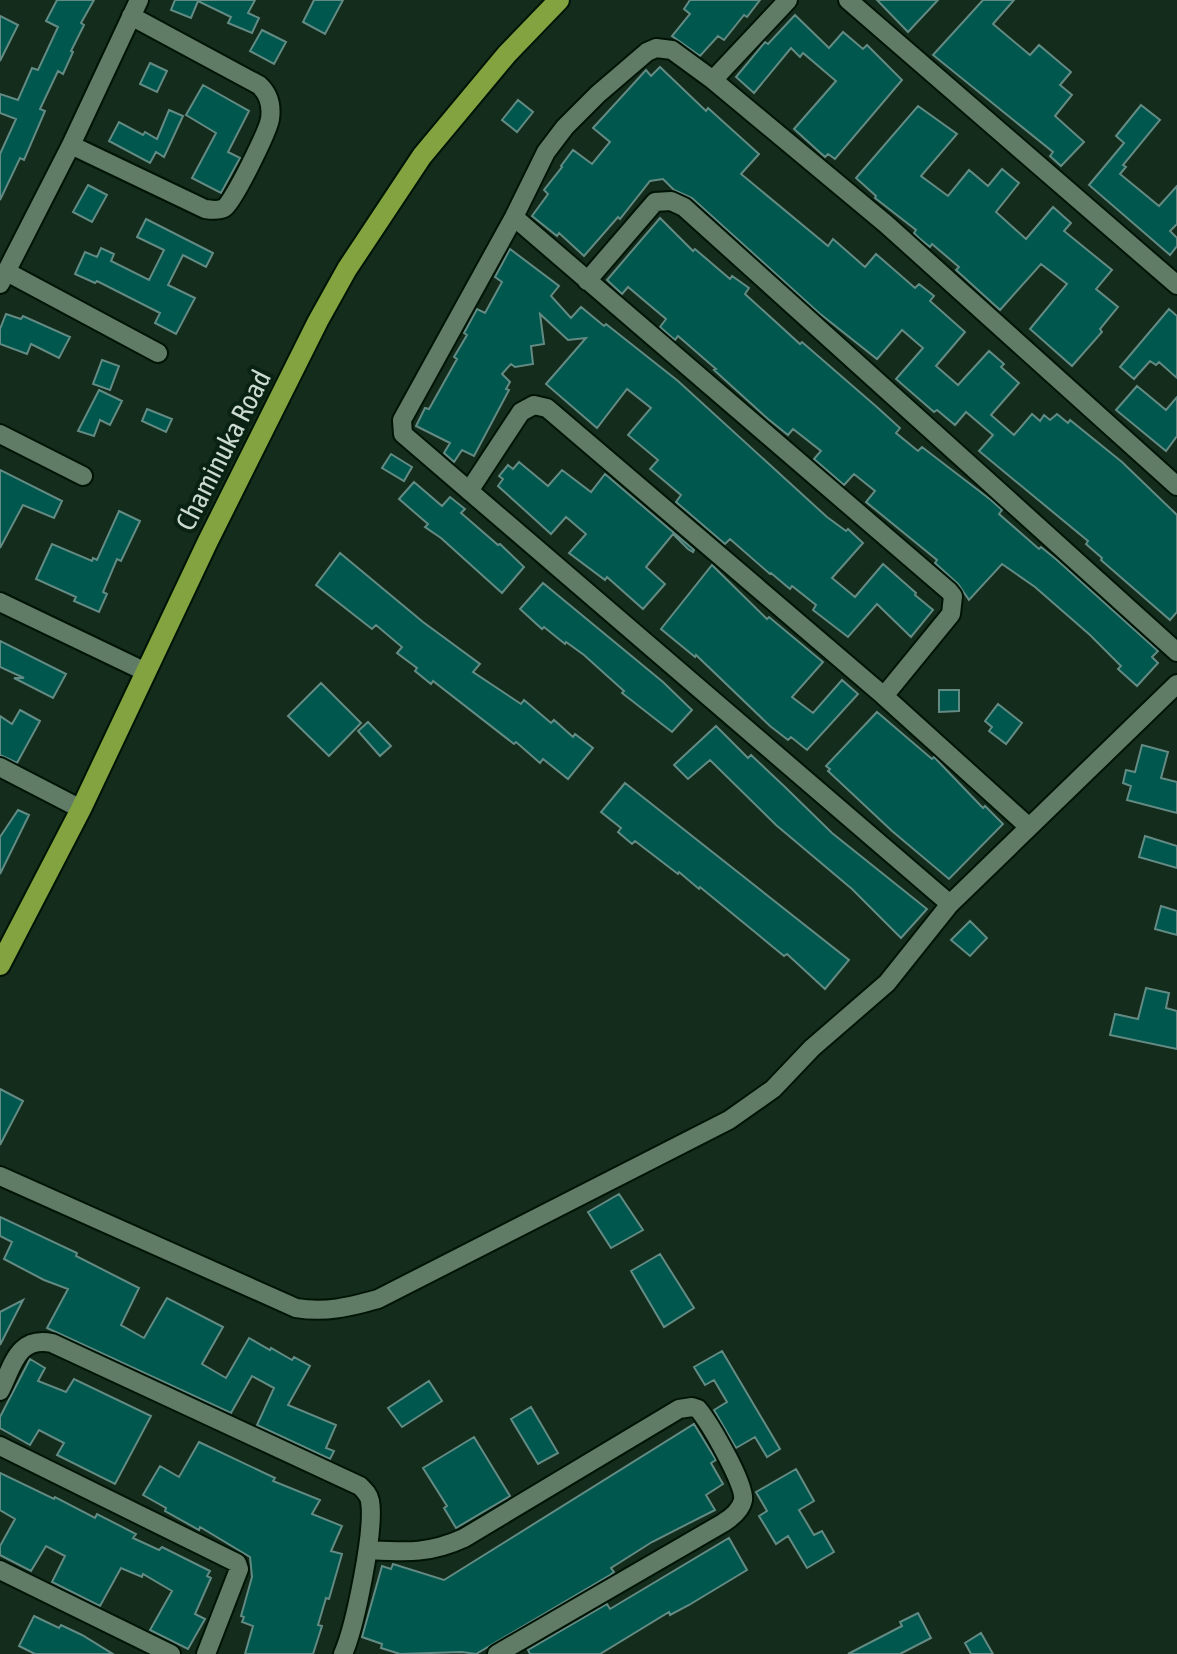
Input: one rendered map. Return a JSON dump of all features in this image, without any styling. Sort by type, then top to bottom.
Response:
[{"type":"main road","name":"Chaminuka Road","points":[[0,965],[7,935],[81,809],[318,321],[347,269],[422,156],[507,54],[559,0]]},
{"type":"street","points":[[713,80],[788,0]]},
{"type":"street","points":[[848,0],[1177,285]]},
{"type":"street","points":[[71,145],[205,209],[215,210],[230,202],[267,129],[270,103],[267,92],[135,8],[71,145],[3,278],[158,353]]},
{"type":"street","points":[[950,904],[403,434],[402,420],[514,217],[546,152],[565,127],[598,94],[647,52],[656,48],[672,50],[713,80],[886,224],[1177,486]]},
{"type":"street","points":[[587,281],[655,202],[671,201],[684,207],[1177,652]]},
{"type":"street","points":[[514,217],[953,596],[951,614],[884,696]]},
{"type":"street","points":[[469,491],[521,412],[534,405],[547,408],[884,696],[1029,827]]},
{"type":"street","points":[[0,434],[83,476]]},
{"type":"street","points":[[0,602],[146,672]]},
{"type":"street","points":[[0,1176],[296,1308],[317,1312],[337,1311],[378,1299],[729,1120],[773,1089],[812,1048],[887,983],[950,904],[1177,684]]},
{"type":"street","points":[[0,767],[81,809]]},
{"type":"street","points":[[0,1391],[21,1349],[33,1342],[52,1343],[360,1486],[370,1502],[368,1550],[348,1653]]},
{"type":"street","points":[[368,1550],[418,1552],[441,1548],[464,1538],[679,1409],[698,1409],[740,1484],[743,1501],[737,1511],[723,1523],[497,1654]]},
{"type":"street","points":[[0,1446],[237,1563],[239,1569],[206,1654]]},
{"type":"street","points":[[0,1570],[171,1654]]},
{"type":"building","points":[[57,0],[94,0],[81,23],[84,25],[63,74],[58,71],[40,109],[45,111],[24,160],[20,158],[0,200],[0,154],[16,119],[0,113],[0,94],[18,100],[32,68],[38,70],[58,27],[46,21]]},
{"type":"building","points":[[175,0],[255,0],[248,13],[259,18],[252,33],[228,23],[231,17],[198,1],[191,18],[171,10]]},
{"type":"building","points":[[314,0],[343,0],[325,34],[303,22]]},
{"type":"building","points":[[690,0],[760,0],[724,40],[718,36],[700,56],[672,36],[690,14],[684,9]]},
{"type":"building","points":[[877,0],[938,0],[908,32]]},
{"type":"building","points":[[983,0],[1014,0],[993,24],[1030,55],[1039,45],[1071,72],[1060,85],[1072,95],[1055,116],[1084,142],[1061,166],[1050,156],[1053,152],[933,55]]},
{"type":"building","points":[[795,15],[829,48],[843,32],[863,49],[867,45],[902,80],[835,159],[828,154],[825,157],[794,129],[836,81],[803,53],[800,57],[791,48],[754,93],[736,77],[765,42],[768,44]]},
{"type":"building","points":[[0,16],[18,25],[0,61]]},
{"type":"building","points":[[262,30],[286,42],[274,64],[250,51]]},
{"type":"building","points":[[150,63],[167,71],[157,92],[140,84]]},
{"type":"building","points":[[660,67],[706,111],[708,108],[759,154],[741,174],[828,246],[833,239],[865,267],[876,254],[915,288],[919,284],[934,296],[930,301],[965,332],[936,366],[958,385],[989,351],[1004,364],[1001,367],[1019,383],[991,415],[1014,435],[1032,414],[1040,421],[1044,415],[1050,420],[1057,414],[1068,423],[1070,420],[1122,462],[1177,515],[1177,612],[1170,620],[1101,560],[1086,544],[1088,541],[979,451],[993,435],[966,412],[955,425],[937,410],[934,412],[896,379],[923,348],[902,330],[877,359],[819,313],[692,198],[674,190],[663,179],[650,181],[620,219],[618,217],[584,256],[559,233],[557,236],[532,216],[548,194],[544,190],[573,150],[592,164],[610,142],[593,128],[646,70],[651,76]]},
{"type":"building","points":[[203,85],[249,111],[228,152],[240,158],[221,193],[192,178],[216,133],[186,115]]},
{"type":"building","points":[[518,100],[533,112],[517,132],[502,120]]},
{"type":"building","points":[[1141,105],[1160,120],[1123,165],[1126,167],[1120,174],[1159,206],[1177,186],[1177,224],[1170,231],[1177,238],[1177,246],[1170,255],[1089,185],[1124,143],[1116,136]]},
{"type":"building","points":[[918,106],[957,134],[921,176],[948,196],[969,170],[988,186],[1002,169],[1019,183],[996,212],[1026,239],[1053,207],[1071,223],[1064,231],[1112,270],[1096,289],[1118,307],[1100,329],[1102,332],[1072,366],[1030,329],[1067,284],[1041,264],[1000,310],[956,270],[959,267],[932,244],[930,247],[919,238],[914,233],[916,230],[875,198],[856,178]]},
{"type":"building","points":[[169,110],[183,116],[164,157],[156,152],[150,163],[109,141],[119,122],[157,139]]},
{"type":"building","points":[[88,185],[107,195],[92,222],[73,212]]},
{"type":"building","points":[[660,218],[693,251],[695,249],[730,279],[732,276],[749,288],[745,294],[900,428],[896,433],[918,451],[922,447],[991,500],[1002,510],[999,514],[1039,549],[1041,547],[1057,560],[1158,651],[1152,657],[1158,663],[1137,686],[1118,669],[1121,666],[1090,635],[1035,587],[1002,564],[969,600],[958,584],[935,563],[937,560],[866,502],[875,491],[854,474],[844,485],[814,459],[821,451],[793,429],[788,435],[678,336],[675,340],[660,327],[666,319],[628,287],[622,294],[607,280]]},
{"type":"building","points":[[146,219],[213,253],[206,267],[183,255],[168,285],[195,298],[176,334],[155,323],[160,313],[97,281],[95,283],[75,274],[85,252],[97,257],[101,248],[114,254],[111,261],[149,280],[164,250],[137,237]]},
{"type":"building","points":[[510,249],[559,286],[551,296],[571,318],[581,307],[604,326],[606,324],[678,381],[827,517],[846,531],[848,529],[863,543],[832,578],[855,597],[883,564],[916,593],[933,610],[911,637],[877,604],[848,637],[813,610],[816,605],[792,586],[790,589],[770,574],[730,539],[725,544],[676,502],[681,495],[650,469],[658,460],[628,435],[651,408],[627,389],[597,428],[546,384],[586,338],[568,340],[540,314],[544,344],[531,346],[533,364],[515,367],[511,364],[502,374],[510,382],[506,389],[509,390],[474,456],[462,450],[454,462],[444,453],[450,443],[416,426],[457,359],[454,357],[477,309],[485,313],[502,282],[495,277]]},
{"type":"building","points":[[1169,309],[1177,316],[1177,378],[1159,362],[1156,365],[1150,361],[1134,379],[1120,367]]},
{"type":"building","points":[[6,314],[21,319],[23,316],[70,337],[59,358],[31,344],[27,354],[0,344],[0,329]]},
{"type":"building","points":[[102,360],[119,366],[110,390],[93,384]]},
{"type":"building","points":[[1137,386],[1166,410],[1177,397],[1177,436],[1166,451],[1116,410]]},
{"type":"building","points":[[99,390],[122,401],[110,425],[100,420],[94,436],[78,431]]},
{"type":"building","points":[[147,409],[172,419],[166,432],[142,421]]},
{"type":"building","points":[[391,454],[412,467],[404,481],[382,468]]},
{"type":"building","points":[[519,462],[548,486],[562,470],[591,492],[605,474],[694,550],[693,552],[673,534],[646,567],[665,584],[643,609],[607,577],[605,580],[569,553],[586,534],[566,517],[551,534],[498,486],[503,479],[499,476],[508,465],[513,469]]},
{"type":"building","points":[[0,470],[62,501],[54,518],[23,505],[0,548]]},
{"type":"building","points":[[414,482],[442,506],[450,497],[465,509],[461,513],[524,567],[502,593],[425,527],[428,524],[399,499]]},
{"type":"building","points":[[119,511],[140,521],[121,561],[117,559],[103,592],[107,594],[99,612],[74,601],[76,597],[36,579],[52,544],[92,561],[93,558],[97,560]]},
{"type":"building","points":[[340,553],[423,622],[480,664],[473,672],[521,704],[524,700],[551,723],[554,720],[573,737],[575,734],[593,748],[568,779],[543,759],[540,763],[433,681],[431,684],[397,653],[402,647],[376,625],[372,629],[316,585]]},
{"type":"building","points":[[712,565],[767,619],[769,617],[823,662],[792,697],[813,713],[842,680],[858,694],[807,750],[770,726],[696,655],[661,629]]},
{"type":"building","points":[[543,583],[663,682],[692,710],[672,732],[622,693],[624,691],[584,655],[544,627],[542,629],[520,609]]},
{"type":"building","points":[[0,641],[66,674],[53,698],[14,678],[24,678],[0,667]]},
{"type":"building","points":[[321,683],[361,723],[329,756],[288,716]]},
{"type":"building","points":[[939,690],[959,690],[959,711],[939,712]]},
{"type":"building","points":[[998,704],[1022,723],[1006,744],[989,731],[992,727],[985,721]]},
{"type":"building","points":[[20,710],[40,721],[17,763],[0,755],[0,716],[12,724]]},
{"type":"building","points":[[877,712],[932,759],[934,757],[983,808],[985,806],[1003,824],[949,879],[828,771],[830,769],[826,766]]},
{"type":"building","points":[[368,722],[391,746],[380,756],[358,731]]},
{"type":"building","points":[[716,726],[748,758],[751,755],[832,833],[927,909],[901,938],[852,889],[776,825],[710,760],[688,779],[674,765]]},
{"type":"building","points":[[1142,745],[1168,752],[1161,778],[1177,782],[1177,813],[1127,800],[1131,786],[1123,783],[1126,770],[1135,772]]},
{"type":"building","points":[[625,783],[849,960],[825,989],[787,954],[784,956],[700,887],[618,832],[621,828],[601,812]]},
{"type":"building","points":[[18,810],[29,815],[0,874],[0,837]]},
{"type":"building","points":[[1145,836],[1177,846],[1177,868],[1139,857]]},
{"type":"building","points":[[1161,906],[1177,911],[1177,935],[1155,929]]},
{"type":"building","points":[[970,921],[987,938],[970,956],[951,940]]},
{"type":"building","points":[[1146,988],[1169,993],[1166,1008],[1177,1011],[1177,1049],[1110,1035],[1115,1014],[1138,1019]]},
{"type":"building","points":[[0,1089],[23,1101],[0,1145]]},
{"type":"building","points":[[619,1194],[643,1230],[611,1248],[588,1212]]},
{"type":"building","points":[[0,1217],[77,1253],[76,1256],[139,1288],[121,1325],[144,1338],[167,1298],[223,1327],[202,1364],[226,1378],[249,1338],[310,1366],[288,1405],[336,1425],[326,1448],[334,1451],[330,1459],[257,1425],[274,1388],[252,1376],[231,1413],[47,1328],[68,1289],[4,1259],[12,1242],[0,1236]]},
{"type":"building","points":[[660,1254],[694,1308],[664,1327],[631,1271]]},
{"type":"building","points":[[23,1300],[0,1345],[0,1312]]},
{"type":"building","points":[[722,1351],[780,1449],[767,1457],[755,1437],[736,1448],[714,1410],[727,1402],[714,1380],[705,1385],[694,1367]]},
{"type":"building","points":[[30,1359],[45,1368],[38,1381],[66,1392],[74,1379],[151,1416],[115,1484],[57,1455],[64,1443],[39,1430],[30,1445],[0,1428],[0,1417]]},
{"type":"building","points":[[429,1381],[442,1401],[402,1427],[388,1408]]},
{"type":"building","points":[[531,1407],[558,1453],[538,1464],[511,1419]]},
{"type":"building","points":[[694,1424],[716,1460],[711,1463],[723,1484],[706,1495],[715,1510],[652,1542],[611,1568],[614,1572],[610,1575],[476,1654],[400,1654],[362,1637],[382,1566],[391,1569],[393,1564],[444,1580]]},
{"type":"building","points":[[474,1437],[510,1496],[456,1528],[444,1508],[447,1506],[423,1468]]},
{"type":"building","points":[[199,1442],[275,1478],[273,1481],[320,1500],[312,1514],[342,1526],[331,1551],[342,1554],[318,1625],[322,1626],[313,1654],[245,1654],[253,1626],[242,1622],[244,1617],[241,1616],[252,1577],[250,1557],[200,1527],[199,1530],[165,1511],[166,1508],[143,1495],[160,1466],[179,1477]]},
{"type":"building","points":[[796,1469],[814,1501],[799,1510],[814,1535],[822,1531],[834,1552],[807,1568],[788,1536],[776,1544],[759,1516],[767,1511],[756,1492]]},
{"type":"building","points":[[0,1473],[95,1518],[97,1514],[136,1534],[133,1538],[159,1550],[162,1547],[210,1571],[207,1576],[211,1578],[195,1614],[205,1619],[188,1649],[150,1630],[172,1591],[143,1574],[142,1577],[121,1568],[100,1606],[52,1582],[65,1556],[46,1546],[31,1571],[0,1555],[0,1546],[15,1519],[0,1510]]},
{"type":"building","points":[[729,1538],[747,1570],[689,1605],[670,1615],[669,1612],[600,1654],[530,1654],[528,1650],[607,1604],[610,1609]]},
{"type":"building","points":[[918,1613],[931,1638],[900,1654],[848,1654],[902,1626],[900,1622]]},
{"type":"building","points":[[34,1616],[82,1635],[113,1654],[35,1654],[19,1646]]},
{"type":"building","points":[[981,1633],[993,1654],[971,1654],[965,1643]]}]
